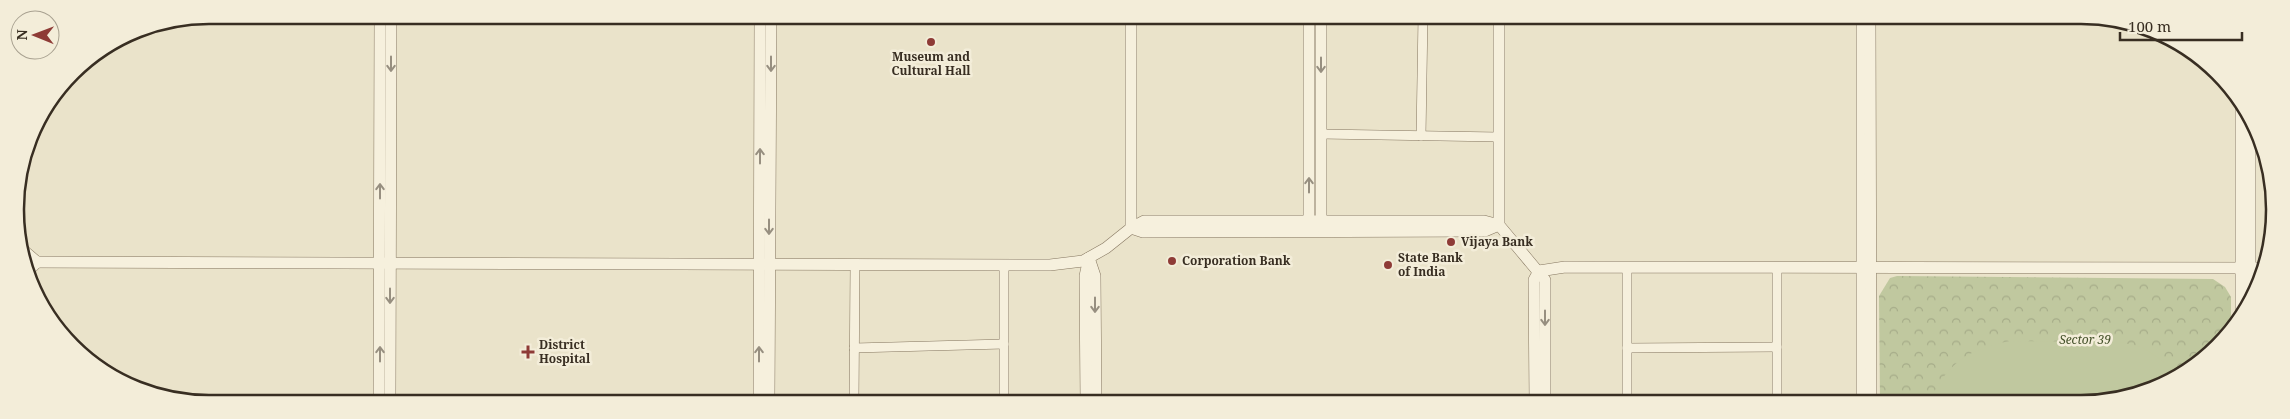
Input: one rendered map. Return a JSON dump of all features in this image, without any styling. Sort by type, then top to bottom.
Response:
[{"type":"street","points":[[380,24],[390,395]]},
{"type":"street","points":[[380,395],[391,24]]},
{"type":"street","points":[[760,24],[764,265],[769,395]]},
{"type":"street","points":[[759,395],[771,24]]},
{"type":"street","points":[[1131,24],[1131,228]]},
{"type":"street","points":[[1309,24],[1316,224]]},
{"type":"street","points":[[1316,224],[1321,134],[1321,24]]},
{"type":"street","points":[[1421,136],[1423,24]]},
{"type":"street","points":[[1499,225],[1500,24]]},
{"type":"street","points":[[1862,24],[1866,268],[1871,395]]},
{"type":"street","points":[[1862,395],[1870,24]]},
{"type":"street","points":[[2242,119],[2246,268],[2248,289]]},
{"type":"street","points":[[2243,299],[2246,268],[2250,133]]},
{"type":"street","points":[[1321,134],[1499,136]]},
{"type":"street","points":[[1131,228],[1143,232],[1316,224],[1484,220],[1499,225],[1545,280],[1545,395]]},
{"type":"street","points":[[31,262],[1050,265],[1083,261],[1090,258],[1131,228]]},
{"type":"street","points":[[30,256],[37,262]]},
{"type":"street","points":[[1086,395],[1085,276],[1090,258]]},
{"type":"street","points":[[1090,258],[1095,276],[1096,395]]},
{"type":"street","points":[[33,266],[37,262]]},
{"type":"street","points":[[854,395],[855,265]]},
{"type":"street","points":[[1004,265],[1004,395]]},
{"type":"street","points":[[1539,271],[1565,267],[2256,268]]},
{"type":"street","points":[[1627,267],[1627,395]]},
{"type":"street","points":[[1777,268],[1777,395]]},
{"type":"street","points":[[1535,395],[1534,280],[1539,271]]},
{"type":"street","points":[[854,348],[1004,344]]},
{"type":"street","points":[[1627,348],[1777,347]]},
{"type":"green space","name":"Sector 39","points":[[1897,276],[2213,279],[2225,287],[2231,297],[2231,319],[2212,341],[2184,364],[2152,381],[2117,392],[2093,395],[1880,395],[1879,296],[1890,278]]},
{"type":"green space","points":[[2010,341],[2120,342],[2142,347],[2160,359],[2172,370],[2152,381],[2129,389],[2105,394],[1933,395],[1943,378],[1960,360],[1982,348]]},
{"type":"place","name":"Museum and Cultural Hall","points":[[931,42]]},
{"type":"place","name":"Vijaya Bank","points":[[1451,242]]},
{"type":"place","name":"Corporation Bank","points":[[1172,261]]},
{"type":"place","name":"State Bank of India","points":[[1388,265]]},
{"type":"place","name":"District Hospital","points":[[528,352]]}]
